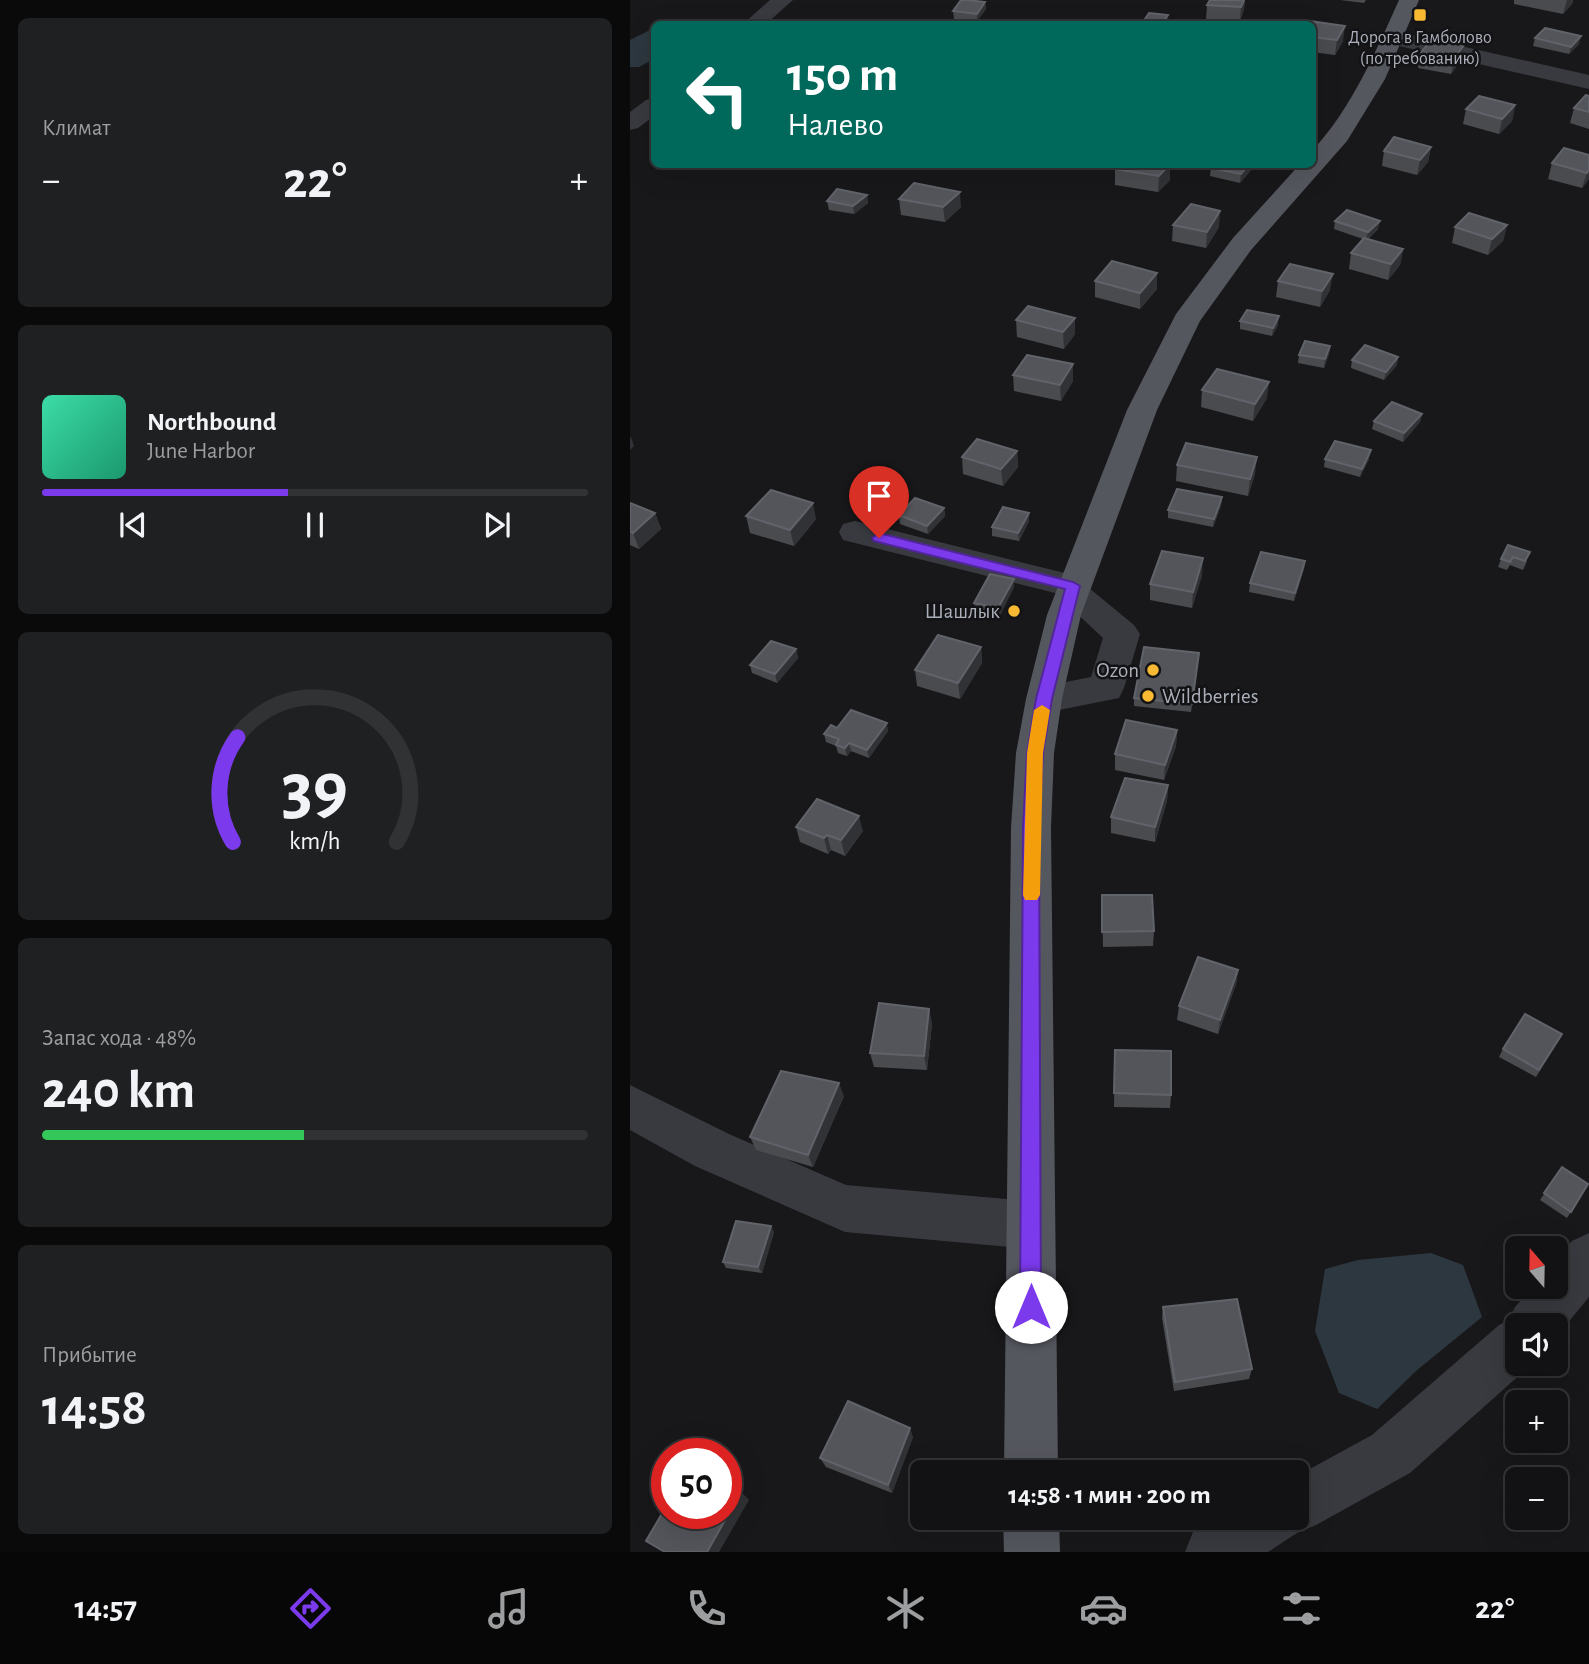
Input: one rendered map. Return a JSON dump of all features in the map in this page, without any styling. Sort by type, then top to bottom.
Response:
[{"type":"main road","points":[[1316,162],[1335,141],[1374,79],[1409,0]]},
{"type":"main road","points":[[1031,1460],[1031,828],[1035,753],[1044,699],[1072,589],[1142,410],[1186,320],[1242,244],[1311,168]]},
{"type":"main road","points":[[1031,1530],[1032,1552]]},
{"type":"lane","points":[[757,21],[783,0]]},
{"type":"lane","points":[[1394,38],[1589,82]]},
{"type":"lane","points":[[630,123],[651,107]]},
{"type":"lane","points":[[855,532],[1072,589],[1122,634],[1106,688],[1044,699]]},
{"type":"lane","points":[[630,1106],[712,1150],[845,1208],[1031,1225]]},
{"type":"lane","points":[[1543,1313],[1589,1258]]},
{"type":"lane","points":[[1309,1499],[1391,1454],[1505,1354]]},
{"type":"lane","points":[[1004,1552],[1015,1530]]},
{"type":"lane","points":[[1213,1552],[1253,1530]]},
{"type":"shaded area","points":[[651,30],[651,61],[639,67],[630,67],[630,40]]},
{"type":"shaded area","points":[[1431,1253],[1463,1265],[1482,1317],[1416,1371],[1377,1409],[1339,1393],[1315,1331],[1325,1269],[1358,1260]]},
{"type":"building","points":[[961,0],[985,2],[977,14],[953,11]]},
{"type":"building","points":[[1210,0],[1244,0],[1241,7],[1207,5]]},
{"type":"building","points":[[1149,13],[1168,15],[1164,21],[1144,21]]},
{"type":"building","points":[[1316,22],[1345,26],[1337,40],[1316,37]]},
{"type":"building","points":[[1545,28],[1581,36],[1571,47],[1535,38]]},
{"type":"building","points":[[1431,39],[1464,45],[1454,59],[1421,53]]},
{"type":"building","points":[[1586,95],[1589,96],[1589,112],[1574,108]]},
{"type":"building","points":[[1479,96],[1515,105],[1502,119],[1466,109]]},
{"type":"building","points":[[1394,137],[1431,147],[1420,160],[1384,151]]},
{"type":"building","points":[[1564,148],[1589,155],[1587,173],[1552,163]]},
{"type":"building","points":[[1116,168],[1166,168],[1159,176]]},
{"type":"building","points":[[1211,168],[1246,168],[1241,174]]},
{"type":"building","points":[[914,183],[960,192],[943,207],[899,199]]},
{"type":"building","points":[[837,189],[867,195],[853,206],[827,201]]},
{"type":"building","points":[[1191,204],[1220,211],[1207,232],[1173,225]]},
{"type":"building","points":[[1347,210],[1380,221],[1368,232],[1335,221]]},
{"type":"building","points":[[1469,213],[1507,225],[1492,239],[1455,227]]},
{"type":"building","points":[[1364,238],[1403,249],[1391,264],[1351,253]]},
{"type":"building","points":[[1112,261],[1157,273],[1140,293],[1095,281]]},
{"type":"building","points":[[1290,264],[1333,274],[1322,291],[1278,281]]},
{"type":"building","points":[[1028,306],[1075,318],[1063,332],[1016,320]]},
{"type":"building","points":[[1247,310],[1279,316],[1273,328],[1240,321]]},
{"type":"building","points":[[1305,341],[1330,346],[1325,359],[1299,355]]},
{"type":"building","points":[[1365,345],[1398,357],[1386,372],[1352,360]]},
{"type":"building","points":[[1027,355],[1073,364],[1060,385],[1013,375]]},
{"type":"building","points":[[1217,369],[1269,382],[1255,404],[1202,390]]},
{"type":"building","points":[[1392,402],[1422,414],[1404,433],[1374,421]]},
{"type":"building","points":[[977,439],[1017,451],[1001,469],[962,457]]},
{"type":"building","points":[[1335,441],[1371,450],[1362,469],[1325,459]]},
{"type":"building","points":[[1186,443],[1257,457],[1250,479],[1177,465]]},
{"type":"building","points":[[1177,489],[1222,497],[1214,519],[1168,510]]},
{"type":"building","points":[[771,490],[813,503],[790,530],[746,516]]},
{"type":"building","points":[[915,498],[944,508],[927,526],[899,515]]},
{"type":"building","points":[[630,503],[655,513],[633,533],[630,531]]},
{"type":"building","points":[[1003,507],[1029,513],[1018,533],[992,527]]},
{"type":"building","points":[[1508,545],[1530,552],[1525,561],[1513,557],[1510,562],[1501,559]]},
{"type":"building","points":[[1162,551],[1203,558],[1193,592],[1150,584]]},
{"type":"building","points":[[1261,552],[1305,561],[1295,593],[1250,583]]},
{"type":"building","points":[[990,574],[1014,579],[998,608],[974,603]]},
{"type":"building","points":[[938,635],[981,647],[958,683],[915,670]]},
{"type":"building","points":[[771,641],[796,649],[775,674],[750,665]]},
{"type":"building","points":[[1144,647],[1199,653],[1192,704],[1134,698]]},
{"type":"building","points":[[851,710],[887,723],[867,750],[849,743],[845,748],[836,745],[839,739],[824,734],[831,725],[837,728]]},
{"type":"building","points":[[1126,720],[1177,730],[1165,765],[1115,754]]},
{"type":"building","points":[[1125,778],[1168,785],[1155,827],[1111,817]]},
{"type":"building","points":[[817,799],[859,816],[841,840],[827,835],[824,838],[796,827]]},
{"type":"building","points":[[1102,895],[1152,895],[1154,931],[1102,932]]},
{"type":"building","points":[[1198,957],[1238,970],[1220,1020],[1179,1006]]},
{"type":"building","points":[[879,1003],[929,1009],[924,1056],[870,1053]]},
{"type":"building","points":[[1525,1014],[1562,1034],[1539,1070],[1503,1049]]},
{"type":"building","points":[[1115,1050],[1171,1051],[1171,1095],[1114,1093]]},
{"type":"building","points":[[781,1071],[839,1083],[808,1155],[750,1137]]},
{"type":"building","points":[[1562,1167],[1588,1184],[1571,1212],[1544,1193]]},
{"type":"building","points":[[736,1221],[771,1226],[758,1267],[723,1262]]},
{"type":"building","points":[[1237,1299],[1252,1369],[1175,1382],[1163,1307]]},
{"type":"building","points":[[848,1401],[910,1428],[888,1485],[820,1458]]},
{"type":"building","points":[[653,1529],[720,1529],[707,1552],[665,1552],[646,1541]]},
{"type":"slow traffic","points":[[1031,895],[1035,753],[1042,710]]},
{"type":"place","name":"Дорога в Гамболово (по требованию)","points":[[1420,15]]},
{"type":"place","name":"Шашлык","points":[[1014,611]]},
{"type":"place","name":"Ozon","points":[[1153,670]]},
{"type":"place","name":"Wildberries","points":[[1148,696]]},
{"type":"route","points":[[879,538],[1073,586],[1044,699],[1035,753],[1031,828],[1031,1307]]}]
